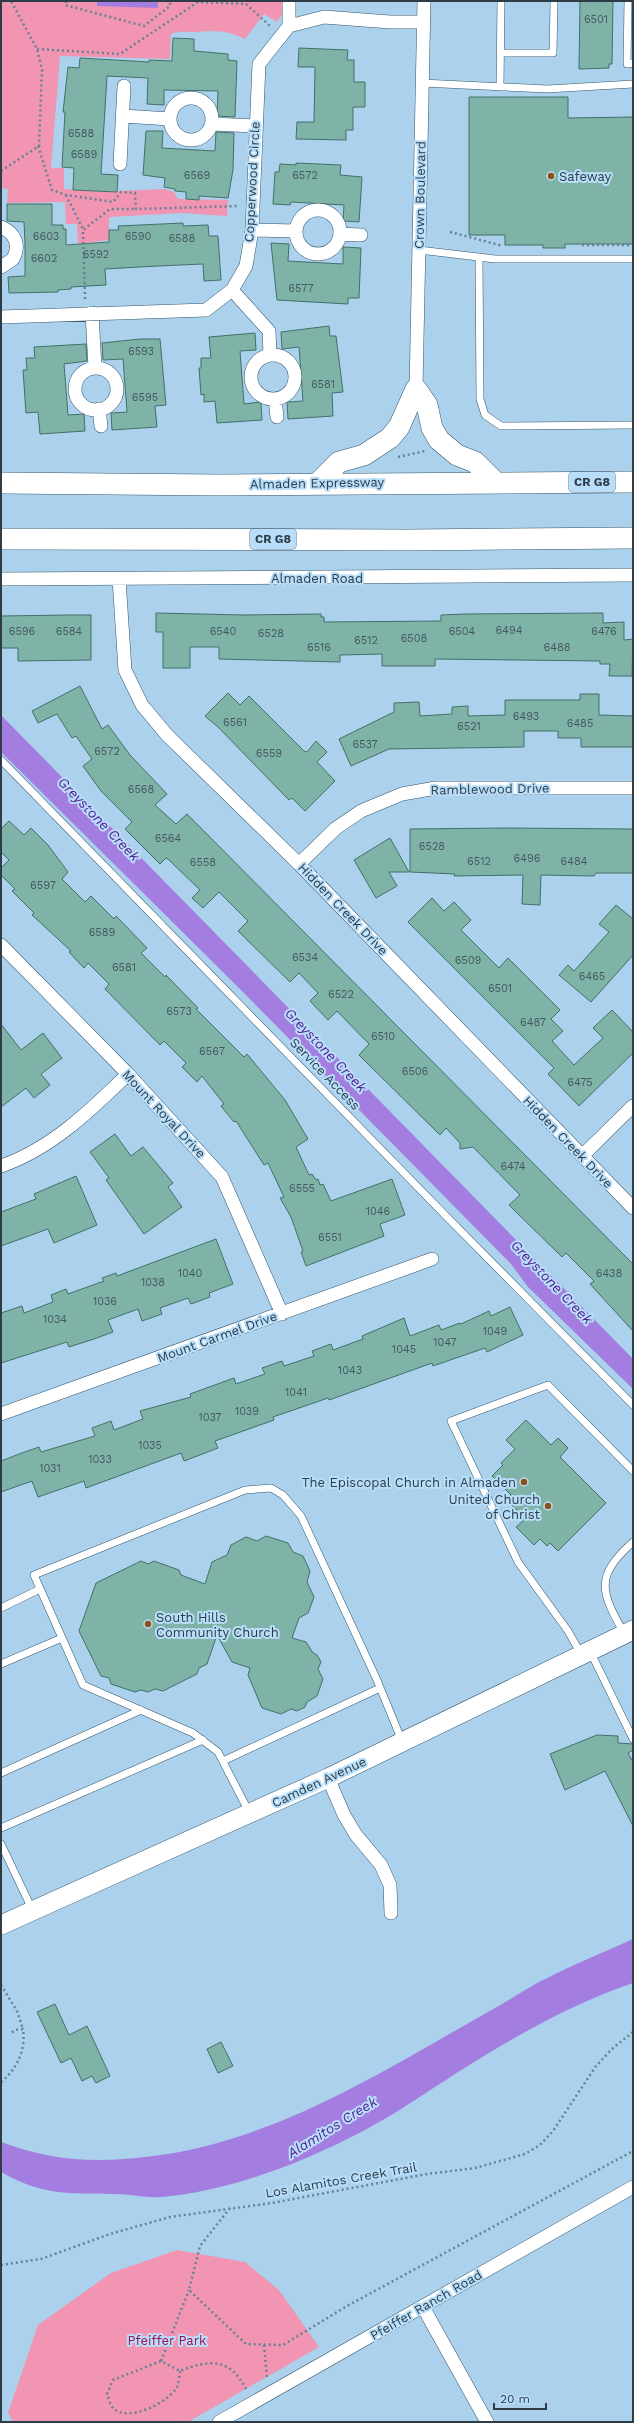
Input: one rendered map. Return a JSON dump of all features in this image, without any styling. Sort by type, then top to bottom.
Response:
[{"type":"main road","points":[[416,389],[427,405],[432,428],[439,440],[457,455],[475,462],[495,482]]},
{"type":"main road","points":[[317,484],[339,462],[364,455],[390,438],[399,426],[416,389]]},
{"type":"main road","name":"Almaden Expressway","points":[[1,483],[317,484],[633,482]]},
{"type":"main road","name":"CR G8","points":[[1,539],[410,540],[633,538]]},
{"type":"street","points":[[289,1],[289,26],[324,17],[390,22],[423,22]]},
{"type":"street","name":"Crown Boulevard","points":[[416,389],[424,1]]},
{"type":"street","name":"Copperwood Circle","points":[[1,317],[206,310],[232,290],[246,266],[252,230],[255,126],[260,64],[289,26]]},
{"type":"street","points":[[120,164],[124,86]]},
{"type":"street","points":[[194,98],[201,100],[211,110],[213,124],[206,136],[193,141],[185,140],[174,132],[170,119],[175,106],[180,101],[194,98]]},
{"type":"street","points":[[123,116],[170,119]]},
{"type":"street","points":[[213,124],[255,126]]},
{"type":"street","points":[[320,210],[333,216],[340,227],[340,234],[334,248],[320,254],[306,250],[300,245],[296,231],[302,218],[307,214],[320,210]]},
{"type":"street","points":[[1,228],[12,235],[17,246],[12,259],[1,267]]},
{"type":"street","points":[[252,230],[296,231]]},
{"type":"street","points":[[340,234],[361,235]]},
{"type":"street","points":[[232,290],[268,331],[270,355]]},
{"type":"street","points":[[89,313],[94,368]]},
{"type":"street","points":[[270,355],[283,357],[289,362],[295,374],[294,381],[288,393],[275,399],[261,395],[251,383],[252,368],[256,362],[270,355]]},
{"type":"street","points":[[94,368],[108,371],[113,376],[117,390],[112,403],[99,409],[86,407],[80,403],[75,391],[75,384],[82,373],[94,368]]},
{"type":"street","points":[[275,399],[277,417]]},
{"type":"street","points":[[99,409],[101,426]]},
{"type":"street","name":"Almaden Road","points":[[1,579],[633,575]]},
{"type":"street","name":"Hidden Creek Drive","points":[[119,579],[125,670],[142,705],[167,735],[299,864],[633,1208]]},
{"type":"street","name":"Ramblewood Drive","points":[[299,864],[336,828],[361,811],[402,794],[436,788],[633,788]]},
{"type":"street","name":"Mount Royal Drive","points":[[1,945],[128,1074],[222,1177],[282,1314]]},
{"type":"street","points":[[1,1166],[42,1146],[84,1116],[128,1074]]},
{"type":"street","points":[[582,1156],[633,1106]]},
{"type":"street","name":"Mount Carmel Drive","points":[[1,1414],[432,1259]]},
{"type":"street","name":"Camden Avenue","points":[[1,1925],[328,1778],[629,1632]]},
{"type":"street","points":[[328,1778],[344,1815],[356,1835],[384,1872],[390,1885],[391,1913]]},
{"type":"street","name":"Pfeiffer Ranch Road","points":[[219,2422],[245,2416],[253,2404],[269,2394],[633,2188]]},
{"type":"street","points":[[423,2307],[487,2422]]},
{"type":"lane","points":[[500,87],[501,1]]},
{"type":"lane","points":[[500,53],[553,53],[554,1]]},
{"type":"lane","points":[[628,1],[627,64],[633,64]]},
{"type":"lane","points":[[422,83],[547,89],[633,84]]},
{"type":"lane","points":[[419,250],[479,257],[633,259]]},
{"type":"lane","points":[[479,257],[480,399],[485,415],[501,426],[633,425]]},
{"type":"lane","name":"Service Access","points":[[1,760],[440,1210],[633,1404]]},
{"type":"lane","points":[[633,1471],[548,1385],[451,1421],[518,1562],[568,1631],[586,1653],[633,1739]]},
{"type":"lane","points":[[250,1814],[218,1752],[194,1733],[83,1685],[34,1575],[245,1490],[271,1488],[283,1495],[301,1516],[377,1680],[403,1742]]},
{"type":"lane","points":[[629,1632],[611,1610],[605,1590],[605,1575],[617,1556],[633,1542]]},
{"type":"lane","points":[[1,1608],[40,1589]]},
{"type":"lane","points":[[1,1664],[62,1638]]},
{"type":"lane","points":[[223,1761],[380,1688]]},
{"type":"lane","points":[[1,1773],[141,1710]]},
{"type":"lane","points":[[1,1828],[203,1740]]},
{"type":"lane","points":[[1,1844],[33,1911]]},
{"type":"path","points":[[12,1],[37,49],[42,70],[38,146],[52,190],[66,195],[113,202]]},
{"type":"path","points":[[66,1],[65,5],[144,26],[170,6],[170,1]]},
{"type":"path","points":[[37,49],[120,54],[198,1],[246,4],[280,37]]},
{"type":"path","points":[[1,171],[38,146]]},
{"type":"path","points":[[114,208],[113,202],[121,192],[135,193],[136,209]]},
{"type":"path","points":[[66,195],[83,230],[89,313]]},
{"type":"path","points":[[83,230],[114,208],[136,209],[253,206]]},
{"type":"path","points":[[450,232],[504,246],[511,246]]},
{"type":"path","points":[[580,245],[633,245]]},
{"type":"path","points":[[393,454],[396,457],[426,451],[429,448]]},
{"type":"path","points":[[1,1984],[17,2011],[25,2040],[14,2069],[1,2082]]},
{"type":"path","points":[[10,2034],[15,2030],[23,2029]]},
{"type":"path","name":"Los Alamitos Creek Trail","points":[[1,2265],[41,2259],[151,2222],[230,2208],[272,2203],[427,2174],[475,2168],[524,2154],[540,2145],[553,2131],[596,2066],[613,2048],[633,2032]]},
{"type":"path","points":[[189,2290],[246,2344],[283,2345],[347,2306],[633,2151]]},
{"type":"path","points":[[180,2371],[177,2387],[153,2407],[135,2414],[122,2414],[113,2408],[107,2394],[113,2380],[161,2361],[189,2290],[200,2246],[230,2208]]},
{"type":"path","points":[[264,2344],[269,2394]]},
{"type":"path","points":[[161,2361],[180,2371],[209,2362],[226,2366],[238,2374],[253,2404]]},
{"type":"green space","points":[[1,1],[282,1],[282,14],[277,22],[264,14],[245,39],[219,31],[177,32],[171,34],[170,59],[60,56],[51,168],[64,168],[64,189],[117,192],[165,189],[174,192],[178,199],[228,200],[227,216],[182,213],[109,217],[109,240],[78,244],[77,224],[66,224],[65,202],[7,203],[8,189],[1,188]]},
{"type":"green space","name":"Pfeiffer Park","points":[[177,2250],[245,2262],[279,2290],[319,2347],[188,2422],[13,2422],[8,2413],[38,2325],[111,2273]]},
{"type":"water","points":[[97,1],[158,1],[158,8],[97,6]]},
{"type":"water","name":"Greystone Creek","points":[[1,715],[633,1359],[633,1389],[528,1287],[511,1264],[237,986],[1,752]]},
{"type":"water","name":"Alamitos Creek","points":[[633,1939],[633,1983],[575,2006],[548,2020],[493,2050],[388,2117],[358,2134],[294,2163],[227,2185],[194,2193],[162,2197],[56,2192],[16,2180],[1,2172],[1,2142],[40,2154],[58,2157],[113,2160],[153,2156],[199,2148],[244,2135],[288,2118],[330,2099],[413,2055],[539,1982]]},
{"type":"building","points":[[580,1],[613,1],[612,64],[609,64],[609,68],[579,69]]},
{"type":"building","points":[[173,38],[194,39],[194,51],[228,54],[228,60],[237,61],[235,117],[217,116],[218,91],[164,90],[164,105],[147,104],[148,78],[107,76],[101,174],[118,175],[117,192],[73,190],[74,168],[62,167],[65,112],[63,112],[68,67],[79,68],[80,58],[149,62],[149,60],[172,61]]},
{"type":"building","points":[[299,48],[348,50],[347,60],[354,60],[354,82],[365,82],[365,107],[353,107],[353,130],[346,130],[346,140],[296,139],[297,122],[314,122],[315,67],[298,67]]},
{"type":"building","name":"Safeway","points":[[469,97],[568,97],[568,118],[633,117],[633,244],[565,244],[565,248],[543,248],[543,245],[505,245],[505,235],[469,235]]},
{"type":"building","points":[[146,131],[163,131],[162,148],[215,151],[216,132],[234,133],[233,170],[228,198],[199,196],[199,200],[186,199],[186,192],[175,191],[175,189],[164,187],[165,178],[143,175]]},
{"type":"building","points":[[296,163],[341,165],[340,175],[362,177],[359,222],[343,221],[344,205],[291,202],[290,205],[273,204],[275,172],[279,172],[280,164],[296,165]]},
{"type":"building","points":[[7,204],[52,204],[52,225],[63,225],[63,229],[66,229],[66,245],[109,242],[109,230],[119,230],[118,226],[183,223],[183,226],[208,225],[209,236],[218,236],[221,280],[204,281],[203,264],[105,269],[106,285],[71,287],[71,289],[58,290],[58,292],[9,293],[8,277],[25,276],[25,244],[24,222],[7,221]]},
{"type":"building","points":[[271,243],[289,244],[288,261],[343,264],[343,247],[361,248],[359,298],[348,298],[348,304],[277,300]]},
{"type":"building","points":[[329,326],[330,336],[336,336],[343,392],[332,393],[333,416],[288,419],[287,402],[303,401],[299,347],[282,349],[281,332]]},
{"type":"building","points":[[255,333],[256,350],[240,351],[244,404],[261,402],[262,420],[217,423],[215,401],[204,402],[204,394],[201,395],[199,368],[201,368],[201,358],[211,358],[209,337]]},
{"type":"building","points":[[140,339],[160,339],[166,405],[155,406],[157,427],[112,430],[111,413],[127,412],[123,359],[103,360],[102,343]]},
{"type":"building","points":[[86,344],[87,361],[64,364],[68,415],[84,414],[85,431],[40,434],[38,412],[26,413],[23,370],[27,370],[26,358],[35,358],[34,347]]},
{"type":"building","points":[[156,613],[244,615],[321,614],[321,617],[324,617],[324,622],[441,621],[441,615],[465,614],[603,613],[603,623],[624,622],[624,640],[633,639],[632,676],[609,676],[610,664],[600,664],[600,661],[435,659],[435,666],[382,666],[382,654],[340,655],[340,662],[219,659],[219,647],[190,647],[190,668],[163,668],[163,632],[156,632]]},
{"type":"building","points":[[91,615],[91,660],[18,661],[18,648],[1,648],[1,616]]},
{"type":"building","points":[[80,686],[102,729],[108,725],[130,755],[167,794],[155,805],[176,824],[187,814],[633,1264],[633,1331],[590,1284],[594,1281],[566,1253],[562,1257],[509,1205],[520,1195],[473,1147],[460,1149],[460,1143],[446,1128],[440,1135],[359,1055],[369,1044],[337,1011],[328,1020],[310,1001],[318,993],[299,973],[290,982],[238,931],[248,921],[219,892],[203,908],[192,898],[200,890],[166,858],[160,864],[125,829],[132,822],[101,791],[83,766],[92,759],[76,736],[72,738],[57,714],[38,723],[32,711]]},
{"type":"building","points":[[228,693],[240,705],[249,696],[304,751],[307,752],[316,741],[327,752],[317,762],[335,781],[305,811],[292,798],[289,800],[218,727],[205,716]]},
{"type":"building","points":[[580,694],[599,694],[599,715],[633,716],[633,747],[581,747],[581,738],[558,738],[558,731],[524,731],[524,747],[389,749],[351,766],[339,739],[394,712],[394,703],[419,702],[420,716],[452,714],[452,707],[468,706],[468,716],[505,715],[505,700],[580,700]]},
{"type":"building","points":[[9,821],[24,835],[31,828],[48,845],[68,872],[62,879],[85,902],[91,896],[114,919],[116,916],[147,948],[141,953],[165,977],[166,975],[198,1008],[196,1009],[244,1057],[247,1054],[285,1100],[308,1139],[296,1147],[309,1175],[312,1174],[316,1180],[318,1179],[320,1185],[323,1184],[331,1201],[392,1179],[405,1215],[380,1224],[384,1236],[306,1266],[301,1252],[303,1251],[291,1217],[280,1198],[284,1197],[268,1163],[264,1165],[236,1121],[234,1122],[221,1106],[224,1104],[202,1076],[197,1082],[182,1067],[186,1063],[164,1041],[160,1045],[105,989],[109,984],[88,963],[84,968],[69,952],[71,951],[32,915],[34,913],[12,891],[15,889],[1,875],[1,868],[9,860],[1,852],[1,829]]},
{"type":"building","points":[[410,829],[633,829],[633,873],[596,873],[594,876],[541,875],[540,905],[522,904],[523,875],[454,876],[455,874],[410,872]]},
{"type":"building","points":[[390,838],[409,872],[389,872],[397,886],[376,898],[354,860]]},
{"type":"building","points":[[432,898],[444,911],[454,902],[471,920],[461,930],[499,968],[508,958],[560,1010],[551,1019],[563,1031],[552,1041],[574,1065],[603,1038],[593,1028],[612,1010],[633,1032],[633,1053],[579,1106],[548,1074],[554,1068],[408,922]]},
{"type":"building","points":[[616,905],[633,919],[633,955],[591,1002],[559,975],[568,965],[574,971],[609,932],[599,924]]},
{"type":"building","points":[[1,1024],[21,1050],[43,1033],[62,1058],[41,1074],[50,1085],[34,1098],[26,1088],[1,1107]]},
{"type":"building","points":[[115,1134],[131,1156],[143,1147],[173,1183],[168,1187],[182,1207],[144,1234],[106,1180],[109,1178],[90,1152]]},
{"type":"building","points":[[76,1176],[97,1225],[54,1243],[48,1229],[1,1246],[1,1212],[36,1199],[34,1194]]},
{"type":"building","points":[[216,1239],[233,1284],[209,1293],[210,1297],[191,1304],[188,1298],[160,1308],[162,1314],[142,1321],[138,1309],[108,1320],[113,1332],[94,1339],[69,1347],[67,1342],[1,1363],[1,1313],[22,1306],[24,1313],[53,1302],[51,1295],[66,1289],[68,1294],[104,1281],[102,1278],[116,1273],[117,1276]]},
{"type":"building","points":[[510,1307],[523,1335],[487,1352],[485,1348],[433,1366],[432,1363],[329,1400],[328,1398],[273,1417],[274,1420],[215,1441],[218,1448],[184,1461],[181,1453],[86,1488],[84,1481],[38,1497],[32,1481],[1,1492],[1,1461],[22,1453],[39,1447],[41,1452],[95,1436],[92,1428],[111,1421],[114,1430],[143,1419],[140,1411],[191,1397],[190,1394],[234,1378],[236,1384],[265,1374],[262,1368],[282,1361],[284,1366],[314,1356],[312,1351],[331,1344],[333,1350],[363,1339],[362,1336],[404,1318],[410,1336],[439,1325],[441,1330],[460,1323],[461,1324],[489,1311],[491,1316]]},
{"type":"building","points":[[526,1420],[551,1445],[558,1438],[568,1448],[560,1457],[606,1503],[558,1551],[550,1543],[547,1546],[540,1539],[534,1545],[516,1527],[523,1521],[515,1513],[518,1511],[506,1500],[511,1495],[492,1476],[503,1465],[501,1463],[515,1449],[506,1440]]},
{"type":"building","name":"South Hills Community Church","points":[[266,1536],[288,1543],[293,1552],[303,1556],[310,1571],[307,1582],[314,1597],[308,1613],[299,1618],[292,1638],[306,1642],[313,1653],[317,1655],[321,1662],[318,1669],[323,1679],[317,1696],[307,1702],[305,1707],[297,1711],[291,1709],[281,1714],[262,1708],[248,1675],[250,1668],[232,1662],[217,1635],[207,1664],[199,1668],[197,1674],[163,1691],[155,1689],[148,1692],[141,1690],[135,1692],[111,1684],[109,1678],[101,1676],[79,1631],[96,1583],[141,1561],[148,1564],[154,1561],[179,1570],[181,1575],[205,1584],[212,1562],[227,1555],[231,1545],[246,1537],[257,1541]]},
{"type":"building","points":[[597,1735],[618,1736],[618,1743],[633,1744],[633,1750],[628,1753],[633,1762],[633,1826],[605,1771],[565,1790],[550,1754]]},
{"type":"building","points":[[55,2004],[69,2035],[87,2026],[110,2076],[96,2083],[92,2076],[82,2081],[71,2058],[61,2063],[37,2012]]},
{"type":"building","points":[[221,2042],[233,2066],[218,2073],[207,2049]]},
{"type":"place","name":"Safeway","points":[[551,176]]},
{"type":"place","name":"The Episcopal Church in Almaden","points":[[524,1482]]},
{"type":"place","name":"United Church of Christ","points":[[548,1506]]},
{"type":"place","name":"South Hills Community Church","points":[[148,1624]]}]
